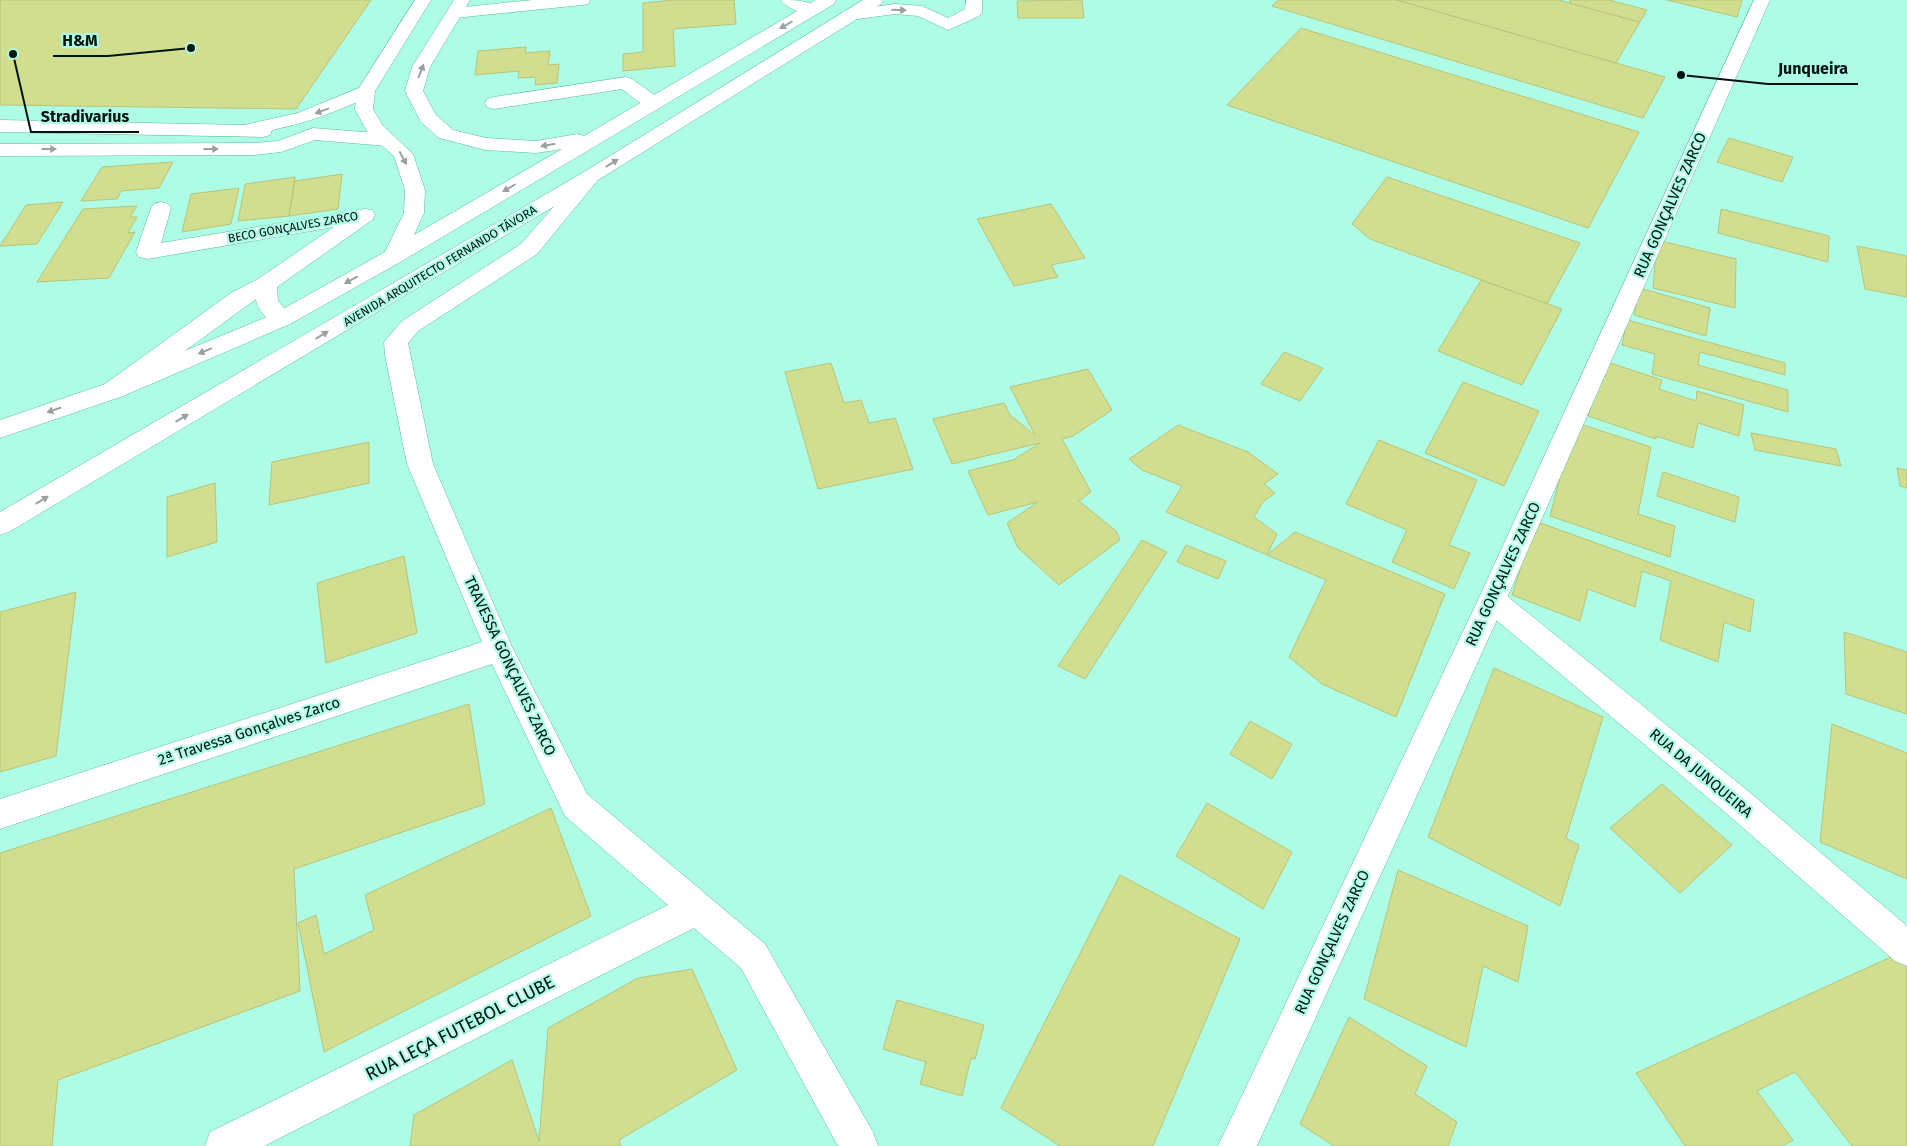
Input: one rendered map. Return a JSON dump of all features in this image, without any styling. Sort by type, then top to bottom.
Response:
[{"type":"street","points":[[394,256],[414,213],[415,190],[403,154],[375,129],[364,108],[366,91],[423,0]]},
{"type":"street","points":[[582,0],[458,6],[421,67],[414,91],[428,118],[446,134],[486,144],[536,147],[596,137]]},
{"type":"street","points":[[789,0],[811,10]]},
{"type":"street","points":[[0,429],[114,390],[282,319],[394,256],[828,0]]},
{"type":"street","name":"AVENIDA ARQUITECTO FERNANDO TÁVORA","points":[[0,525],[591,176],[875,0]]},
{"type":"street","points":[[850,15],[894,9],[922,11],[948,25],[973,12],[974,0]]},
{"type":"street","name":"RUA GONÇALVES ZARCO","points":[[1237,1146],[1492,600],[1762,0]]},
{"type":"street","points":[[494,103],[626,83],[653,102]]},
{"type":"street","points":[[247,130],[303,118],[366,91]]},
{"type":"street","points":[[0,126],[247,130],[386,140]]},
{"type":"street","points":[[0,150],[254,149],[281,146],[313,134]]},
{"type":"street","name":"TRAVESSA GONÇALVES ZARCO","points":[[591,176],[529,249],[410,326],[396,342],[397,355],[420,464],[499,649],[576,805],[753,956],[858,1146]]},
{"type":"street","name":"BECO GONÇALVES ZARCO","points":[[114,390],[239,298],[266,284],[365,215],[147,252],[161,208]]},
{"type":"street","points":[[266,284],[267,303],[282,319]]},
{"type":"street","name":"RUA DA JUNQUEIRA","points":[[1492,600],[1737,802],[1907,949]]},
{"type":"street","name":"2ª Travessa Gonçalves Zarco","points":[[0,814],[499,649]]},
{"type":"street","name":"RUA LEÇA FUTEBOL CLUBE","points":[[224,1146],[696,909]]},
{"type":"building","points":[[0,0],[371,0],[296,109],[0,105]]},
{"type":"building","points":[[674,0],[734,0],[736,24],[673,29],[675,66],[623,71],[623,54],[643,52],[643,3]]},
{"type":"building","points":[[1082,0],[1084,18],[1018,18],[1017,1]]},
{"type":"building","points":[[1278,0],[1397,0],[1665,77],[1643,118],[1272,6]]},
{"type":"building","points":[[1397,0],[1559,0],[1640,22],[1616,63]]},
{"type":"building","points":[[1570,0],[1609,0],[1647,10],[1640,22],[1569,3]]},
{"type":"building","points":[[1667,0],[1742,0],[1737,17]]},
{"type":"building","points":[[1301,28],[1639,132],[1588,228],[1227,105]]},
{"type":"building","points":[[526,47],[525,53],[550,51],[548,65],[559,64],[557,83],[535,85],[536,77],[518,78],[519,71],[475,75],[478,51]]},
{"type":"building","points":[[1729,138],[1793,157],[1782,182],[1717,162]]},
{"type":"building","points":[[173,162],[159,188],[121,191],[117,199],[81,201],[102,167]]},
{"type":"building","points":[[342,174],[338,209],[289,216],[295,181]]},
{"type":"building","points":[[295,177],[289,216],[238,221],[245,184]]},
{"type":"building","points":[[1387,177],[1580,243],[1547,304],[1370,239],[1352,224]]},
{"type":"building","points":[[239,188],[231,224],[182,232],[191,194]]},
{"type":"building","points":[[63,202],[37,244],[0,246],[26,205]]},
{"type":"building","points":[[1051,204],[1085,258],[1051,265],[1058,277],[1014,286],[977,219]]},
{"type":"building","points":[[137,206],[130,217],[137,217],[128,233],[135,232],[109,278],[37,282],[83,209]]},
{"type":"building","points":[[1721,209],[1829,236],[1828,262],[1718,233]]},
{"type":"building","points":[[1657,240],[1736,259],[1735,308],[1653,288]]},
{"type":"building","points":[[1857,246],[1907,256],[1907,297],[1865,289]]},
{"type":"building","points":[[1481,280],[1562,309],[1522,385],[1438,351]]},
{"type":"building","points":[[1640,288],[1710,308],[1706,336],[1634,315]]},
{"type":"building","points":[[1627,320],[1785,363],[1785,375],[1700,352],[1698,365],[1788,390],[1788,412],[1652,374],[1655,354],[1622,345]]},
{"type":"building","points":[[1284,352],[1323,368],[1300,401],[1261,384]]},
{"type":"building","points":[[1604,361],[1662,380],[1659,389],[1696,401],[1697,391],[1744,405],[1739,436],[1698,423],[1693,448],[1656,436],[1656,439],[1588,416]]},
{"type":"building","points":[[831,363],[844,403],[861,400],[869,423],[895,418],[913,469],[818,489],[785,372]]},
{"type":"building","points":[[1088,369],[1112,410],[1073,436],[1062,439],[1091,492],[1079,501],[1116,531],[1120,540],[1059,585],[1018,548],[1007,523],[1038,502],[988,515],[968,471],[1013,460],[1040,443],[952,464],[933,419],[1004,403],[1010,415],[1035,435],[1010,387]]},
{"type":"building","points":[[1463,382],[1539,411],[1504,486],[1425,453]]},
{"type":"building","points":[[1574,422],[1651,447],[1638,514],[1675,526],[1670,557],[1550,516]]},
{"type":"building","points":[[1178,425],[1248,452],[1278,474],[1264,484],[1275,493],[1263,502],[1254,517],[1277,534],[1267,555],[1166,512],[1182,486],[1142,470],[1129,459]]},
{"type":"building","points":[[1751,433],[1836,449],[1841,466],[1755,450]]},
{"type":"building","points":[[1379,440],[1477,480],[1449,545],[1470,553],[1454,589],[1392,562],[1407,530],[1346,504]]},
{"type":"building","points":[[369,442],[369,483],[269,505],[272,462]]},
{"type":"building","points":[[1897,468],[1907,470],[1907,488],[1900,486]]},
{"type":"building","points":[[1663,472],[1739,497],[1735,522],[1657,496]]},
{"type":"building","points":[[215,483],[217,542],[167,557],[167,497]]},
{"type":"building","points":[[1535,521],[1754,600],[1750,632],[1724,622],[1718,662],[1660,640],[1671,581],[1642,571],[1635,607],[1588,589],[1580,621],[1512,595]]},
{"type":"building","points":[[1295,532],[1445,594],[1396,717],[1322,684],[1289,657],[1326,580],[1267,555]]},
{"type":"building","points":[[1142,540],[1167,552],[1085,679],[1058,666]]},
{"type":"building","points":[[1186,545],[1226,561],[1218,579],[1177,562]]},
{"type":"building","points":[[404,556],[417,633],[326,663],[317,583]]},
{"type":"building","points":[[76,592],[56,756],[0,772],[0,612]]},
{"type":"building","points":[[1844,632],[1907,652],[1907,714],[1846,694]]},
{"type":"building","points":[[1494,668],[1603,717],[1566,838],[1579,845],[1560,906],[1428,837]]},
{"type":"building","points":[[469,704],[485,804],[294,869],[300,991],[58,1080],[52,1146],[0,1146],[0,853]]},
{"type":"building","points":[[1250,721],[1292,744],[1272,779],[1230,754]]},
{"type":"building","points":[[1832,724],[1907,753],[1907,879],[1820,842]]},
{"type":"building","points":[[1662,784],[1732,845],[1680,893],[1610,828]]},
{"type":"building","points":[[1207,803],[1292,852],[1263,909],[1176,856]]},
{"type":"building","points":[[551,808],[591,916],[324,1052],[298,923],[316,915],[324,954],[374,930],[365,895]]},
{"type":"building","points":[[1398,870],[1528,926],[1518,982],[1483,966],[1466,1047],[1364,999]]},
{"type":"building","points":[[1120,875],[1240,939],[1153,1146],[1060,1146],[1001,1108]]},
{"type":"building","points":[[1902,952],[1907,959],[1907,1146],[1852,1146],[1795,1072],[1757,1091],[1793,1140],[1782,1146],[1685,1146],[1636,1073]]},
{"type":"building","points":[[692,969],[737,1070],[619,1140],[621,1146],[410,1146],[414,1115],[512,1060],[539,1141],[548,1028],[638,978]]},
{"type":"building","points":[[897,1000],[984,1025],[975,1059],[971,1058],[962,1096],[920,1084],[926,1062],[883,1049]]},
{"type":"building","points":[[1349,1017],[1427,1066],[1415,1094],[1457,1122],[1448,1146],[1334,1146],[1300,1124]]},
{"type":"place","name":"H&M","points":[[191,48]]},
{"type":"place","name":"Stradivarius","points":[[13,54]]},
{"type":"place","name":"Junqueira","points":[[1681,75]]}]
